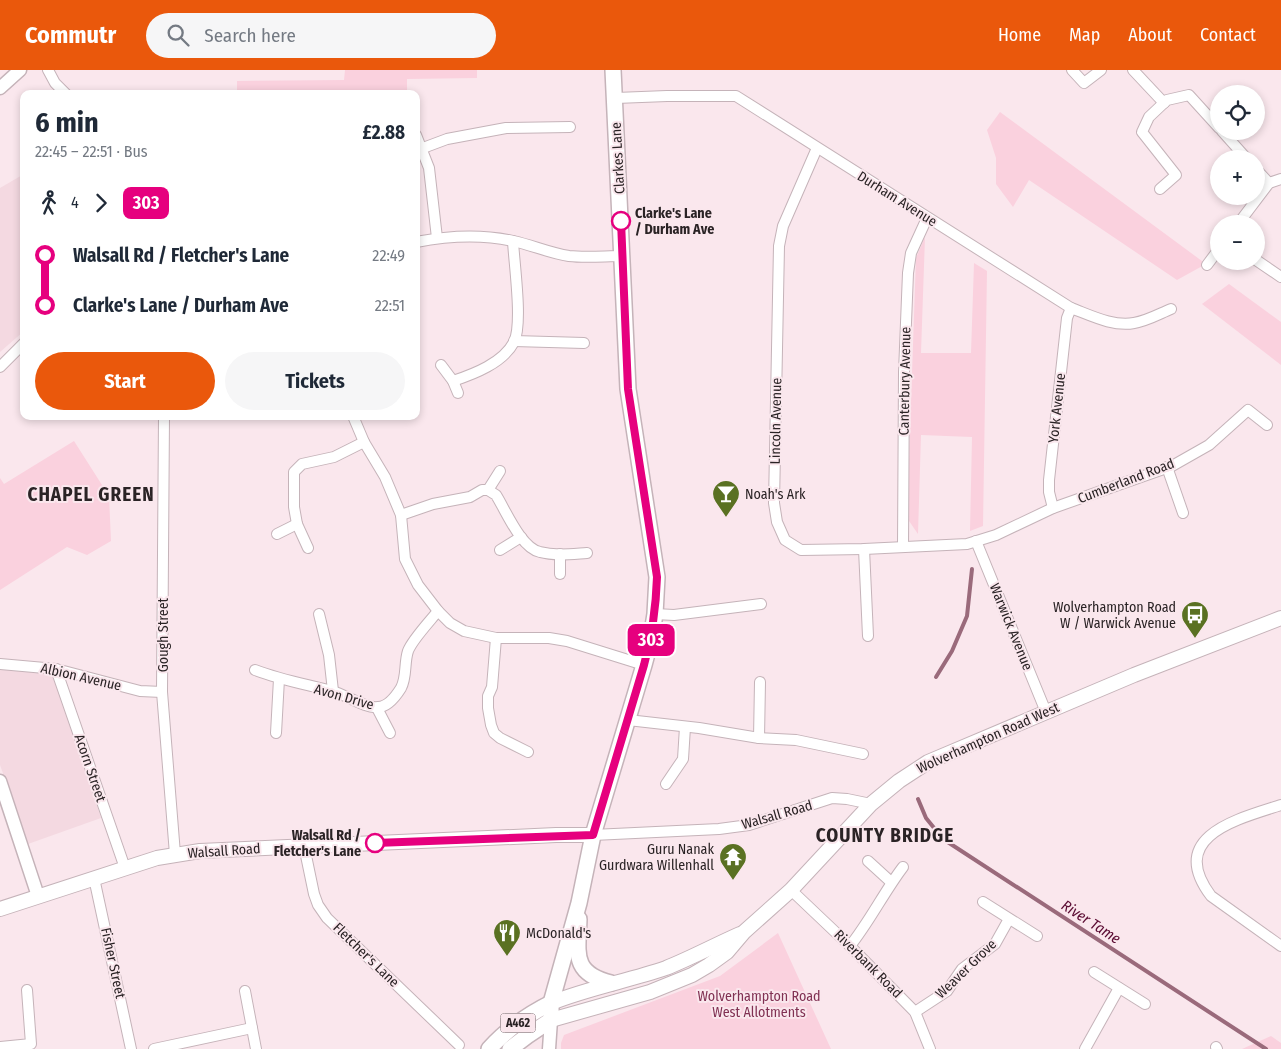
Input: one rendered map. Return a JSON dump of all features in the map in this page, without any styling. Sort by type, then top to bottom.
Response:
[{"type":"main road","name":"Clarkes Lane","points":[[593,835],[651,639],[655,614],[657,577],[628,389],[616,98],[613,70]]},
{"type":"main road","name":"Wolverhampton Road West","points":[[551,1020],[650,992],[692,975],[727,952],[744,932],[791,890],[871,804],[899,781],[928,762],[1195,651],[1281,618]]},
{"type":"main road","name":"Walsall Road","points":[[0,909],[125,868],[175,854],[304,846],[593,835]]},
{"type":"main road","name":"A462","points":[[510,1049],[551,1020],[551,1003],[579,903],[593,835]]},
{"type":"main road","name":"A462","points":[[579,903],[579,958],[583,970],[596,980],[611,983]]},
{"type":"main road","name":"Wolverhampton Road West","points":[[551,1003],[579,992],[666,968],[744,932]]},
{"type":"main road","name":"A462","points":[[489,1049],[512,1026],[551,1003]]},
{"type":"street","points":[[0,88],[20,70]]},
{"type":"street","points":[[48,70],[55,83],[62,90]]},
{"type":"street","points":[[1072,70],[1084,84],[1101,70]]},
{"type":"street","points":[[1133,70],[1164,103]]},
{"type":"street","points":[[1160,189],[1176,175],[1142,132],[1149,117],[1167,100],[1188,95],[1210,118]]},
{"type":"street","name":"Durham Avenue","points":[[616,98],[736,96],[1071,308],[1107,321],[1125,324],[1136,323],[1171,309]]},
{"type":"street","points":[[422,148],[447,139],[506,128],[570,127]]},
{"type":"street","points":[[1230,140],[1239,150]]},
{"type":"street","points":[[420,144],[429,168],[437,238]]},
{"type":"street","name":"Lincoln Avenue","points":[[817,148],[783,226],[779,246],[774,503],[777,522],[785,540],[801,550],[967,544],[996,535],[1054,508]]},
{"type":"street","points":[[1265,179],[1269,183]]},
{"type":"street","points":[[1245,215],[1269,183],[1281,179]]},
{"type":"street","name":"Canterbury Avenue","points":[[903,547],[904,372],[908,273],[912,254],[927,218]]},
{"type":"street","points":[[420,241],[437,238],[490,237],[570,256],[623,256]]},
{"type":"street","points":[[453,381],[473,374],[498,359],[514,341],[517,328],[517,310],[513,241]]},
{"type":"street","points":[[1206,265],[1210,260]]},
{"type":"street","points":[[1265,266],[1281,277]]},
{"type":"street","name":"York Avenue","points":[[1054,508],[1049,492],[1049,480],[1067,318],[1071,308]]},
{"type":"street","points":[[514,341],[584,343]]},
{"type":"street","points":[[0,367],[20,347]]},
{"type":"street","points":[[441,365],[453,381],[458,393]]},
{"type":"street","name":"Cumberland Road","points":[[1054,508],[1167,467],[1209,445],[1248,410],[1267,425]]},
{"type":"street","name":"Gough Street","points":[[164,420],[162,692],[175,854]]},
{"type":"street","points":[[355,420],[364,442],[385,477],[401,515],[404,559],[418,585],[438,612],[450,623],[464,630],[496,638],[549,638],[567,641],[644,665]]},
{"type":"street","points":[[308,548],[297,524],[294,507],[294,472],[302,464],[334,457],[364,442]]},
{"type":"street","points":[[1167,467],[1183,513]]},
{"type":"street","points":[[488,490],[500,471]]},
{"type":"street","points":[[401,515],[433,504],[470,497],[482,490],[488,490],[496,495],[528,546],[538,552],[560,554],[587,553]]},
{"type":"street","points":[[277,534],[297,524]]},
{"type":"street","points":[[500,550],[521,537]]},
{"type":"street","name":"Warwick Avenue","points":[[976,541],[1046,712]]},
{"type":"street","points":[[864,549],[868,636]]},
{"type":"street","points":[[560,554],[560,574]]},
{"type":"street","points":[[655,614],[674,615],[761,604]]},
{"type":"street","name":"Avon Drive","points":[[255,670],[280,679],[333,691],[377,708],[384,706],[391,701],[401,688],[409,649],[438,612]]},
{"type":"street","points":[[319,614],[329,655],[333,691]]},
{"type":"street","points":[[496,638],[492,687],[488,696],[491,725],[494,733],[500,738],[528,752]]},
{"type":"street","name":"Albion Avenue","points":[[0,664],[56,668],[140,691],[162,692]]},
{"type":"street","name":"Acorn Street","points":[[56,668],[125,868]]},
{"type":"street","points":[[276,733],[280,679]]},
{"type":"street","points":[[759,738],[760,682]]},
{"type":"street","points":[[377,708],[390,733]]},
{"type":"street","points":[[628,720],[699,728],[759,738],[796,740],[863,754]]},
{"type":"street","points":[[666,784],[683,759],[685,727]]},
{"type":"street","points":[[0,781],[38,896]]},
{"type":"street","name":"Walsall Road","points":[[593,835],[719,829],[748,825],[832,798],[871,804]]},
{"type":"street","points":[[1281,805],[1231,822],[1207,837],[1199,849],[1196,864],[1202,885],[1211,896],[1281,946]]},
{"type":"street","name":"Fletcher's Lane","points":[[304,846],[314,894],[318,905],[327,918],[459,1045]]},
{"type":"street","points":[[868,861],[891,882]]},
{"type":"street","points":[[850,946],[865,928],[891,882],[903,867]]},
{"type":"street","name":"Fisher Street","points":[[94,878],[131,1049]]},
{"type":"street","name":"Riverbank Road","points":[[791,890],[915,1012],[930,1049]]},
{"type":"street","points":[[983,902],[1037,936]]},
{"type":"street","name":"Weaver Grove","points":[[915,1012],[947,992],[962,969],[995,944],[1009,919]]},
{"type":"street","points":[[1094,972],[1145,1004]]},
{"type":"street","points":[[1085,1049],[1119,988]]},
{"type":"street","points":[[0,1047],[31,1044],[27,990]]},
{"type":"street","points":[[245,990],[256,1049]]},
{"type":"street","points":[[549,1049],[551,1020]]},
{"type":"street","points":[[154,1049],[252,1028]]},
{"type":"shaded area","points":[[20,176],[20,334],[0,352],[0,188]]},
{"type":"shaded area","points":[[0,667],[52,670],[101,818],[28,844],[0,765]]},
{"type":"green space","points":[[345,70],[477,70],[477,78],[407,79],[407,90],[237,90],[237,81],[344,80]]},
{"type":"green space","points":[[1000,112],[1206,264],[1177,280],[1029,180],[1013,207],[996,184],[996,158],[987,130]]},
{"type":"green space","points":[[925,237],[921,353],[971,353],[974,263],[987,271],[983,526],[970,531],[972,437],[921,435],[918,534],[907,518],[916,258]]},
{"type":"green space","points":[[1229,284],[1281,322],[1281,365],[1202,304]]},
{"type":"green space","points":[[74,441],[109,496],[111,541],[87,555],[67,547],[0,590],[0,478],[4,484]]},
{"type":"green space","name":"Wolverhampton Road West Allotments","points":[[778,933],[831,1049],[561,1049],[564,1035],[720,976]]},
{"type":"green space","points":[[1271,1036],[1281,1043],[1281,1049],[1242,1049]]},
{"type":"waterway","name":"River Tame","points":[[936,677],[952,651],[967,616],[972,569]]},
{"type":"waterway","name":"River Tame","points":[[918,799],[926,818],[943,839],[1266,1049]]},
{"type":"bus line","name":"303","points":[[375,843],[593,835],[651,639],[655,614],[657,577],[628,389],[621,221]]},
{"type":"place","name":"Clarke's Lane / Durham Ave","points":[[621,221]]},
{"type":"place","name":"Noah's Ark","points":[[726,518]]},
{"type":"place","name":"Wolverhampton Road W / Warwick Avenue","points":[[1195,639]]},
{"type":"place","name":"Walsall Rd / Fletcher's Lane","points":[[375,843]]},
{"type":"place","name":"Guru Nanak Gurdwara Willenhall","points":[[733,881]]},
{"type":"place","name":"McDonald's","points":[[507,957]]},
{"type":"district","name":"CHAPEL GREEN","points":[[91,494]]},
{"type":"district","name":"COUNTY BRIDGE","points":[[885,835]]}]
